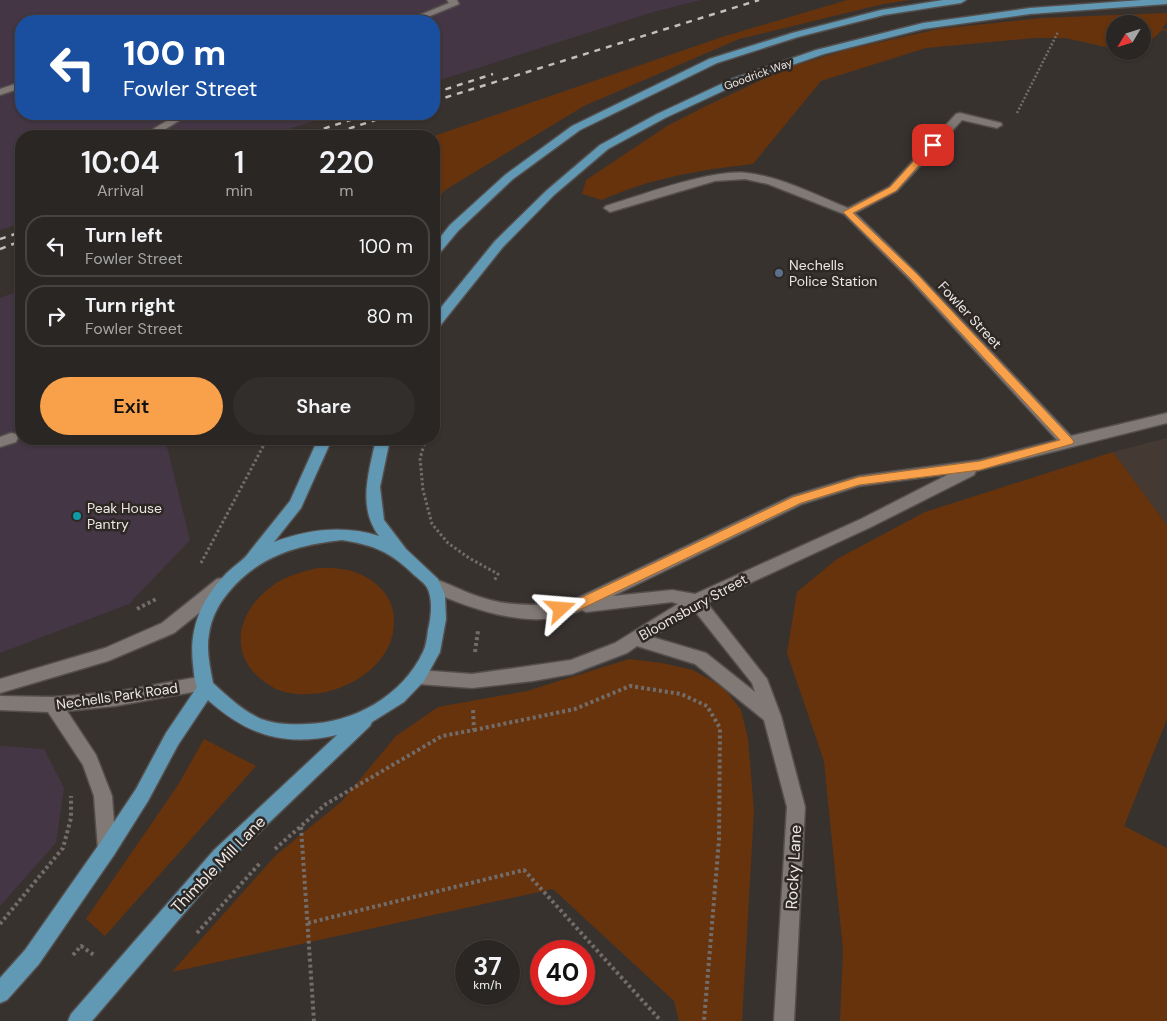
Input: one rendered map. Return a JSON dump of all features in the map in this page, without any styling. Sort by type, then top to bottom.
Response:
[{"type":"main road","name":"Goodrick Way","points":[[440,245],[454,228],[509,177],[576,128],[713,61],[795,35],[884,12],[961,0]]},
{"type":"main road","name":"Goodrick Way","points":[[440,317],[499,244],[550,194],[604,147],[661,116],[736,81],[820,52],[923,26],[1030,11],[1167,1]]},
{"type":"main road","points":[[0,993],[32,957],[142,795],[172,739],[205,685],[200,637],[209,607],[228,581],[251,560],[296,504],[322,445]]},
{"type":"main road","points":[[205,685],[233,712],[262,727],[296,732],[333,729],[368,717],[400,697],[418,677],[437,640],[439,611],[434,585],[399,550],[377,522],[373,487],[383,445]]},
{"type":"main road","points":[[251,560],[280,545],[311,536],[342,534],[372,539],[399,550]]},
{"type":"main road","name":"Thimble Mill Lane","points":[[78,1021],[221,856],[368,717]]},
{"type":"street","points":[[424,15],[453,2],[465,0]]},
{"type":"street","points":[[0,92],[15,88]]},
{"type":"street","points":[[848,212],[893,189],[960,116],[997,125]]},
{"type":"street","points":[[157,130],[174,120]]},
{"type":"street","name":"Fowler Street","points":[[610,208],[714,178],[744,176],[771,182],[848,212],[913,276],[1068,442]]},
{"type":"street","name":"Bloomsbury Street","points":[[434,585],[460,598],[503,611],[548,612],[574,606],[797,500],[859,481],[980,466],[1167,418]]},
{"type":"street","name":"Bloomsbury Street","points":[[418,677],[472,680],[533,674],[572,667],[621,648],[696,602],[732,583],[866,523],[980,466]]},
{"type":"street","points":[[0,686],[108,654],[168,628],[228,581]]},
{"type":"street","points":[[574,606],[672,596],[696,602]]},
{"type":"street","name":"Rocky Lane","points":[[696,602],[759,679],[772,716],[796,807],[784,1021]]},
{"type":"street","points":[[635,639],[700,658],[772,716]]},
{"type":"street","name":"Nechells Park Road","points":[[0,703],[53,705],[115,699],[205,685]]},
{"type":"street","points":[[53,705],[90,761],[104,796],[107,849]]},
{"type":"path","points":[[997,125],[1016,114],[1059,30]]},
{"type":"path","points":[[474,730],[576,709],[630,686],[681,694],[707,706],[720,728],[720,831],[704,1021]]},
{"type":"path","points":[[301,826],[314,1021]]},
{"type":"path","points":[[308,923],[524,870],[661,1021]]},
{"type":"shaded area","points":[[0,0],[701,0],[653,12],[440,80],[440,15],[15,15],[15,120],[317,120],[286,130],[15,130],[15,225],[0,230]]},
{"type":"shaded area","points":[[847,0],[911,0],[883,4],[739,39],[584,106],[445,190],[440,197],[440,134],[722,37]]},
{"type":"shaded area","points":[[1167,13],[1167,22],[1162,29],[1167,29],[1167,31],[1162,30],[1151,40],[1151,15],[1117,15]]},
{"type":"shaded area","points":[[1106,15],[1106,47],[1065,38],[1035,38],[926,48],[821,81],[753,164],[676,176],[638,186],[602,200],[582,194],[586,180],[667,126],[787,68],[846,50],[938,29],[1041,18]]},
{"type":"shaded area","points":[[15,292],[15,445],[166,445],[190,540],[129,604],[0,653],[0,298]]},
{"type":"shaded area","points":[[1167,438],[1167,525],[1113,452]]},
{"type":"shaded area","points":[[1113,452],[1167,525],[1167,719],[1124,826],[1167,848],[1167,1021],[840,1021],[843,950],[824,761],[787,653],[797,592],[837,559],[925,512]]},
{"type":"shaded area","points":[[318,568],[340,569],[357,573],[373,581],[386,594],[393,611],[394,627],[391,641],[375,666],[363,676],[350,683],[336,689],[315,694],[281,691],[260,679],[249,667],[243,654],[241,640],[243,626],[258,598],[272,586],[288,577]]},
{"type":"shaded area","points":[[629,659],[662,663],[693,670],[723,687],[741,710],[748,739],[754,810],[742,1021],[679,1021],[674,1001],[553,889],[172,972],[276,855],[341,802],[396,736],[438,707],[527,691]]},
{"type":"shaded area","points":[[204,739],[256,766],[105,936],[86,919],[178,785]]},
{"type":"shaded area","points":[[0,746],[44,749],[64,788],[56,843],[0,906]]},
{"type":"railway","points":[[440,99],[759,0]]},
{"type":"railway","points":[[440,91],[493,74]]},
{"type":"railway","points":[[320,130],[350,120]]},
{"type":"railway","points":[[345,130],[375,120]]},
{"type":"railway","points":[[0,239],[15,234]]},
{"type":"railway","points":[[0,249],[15,243]]},
{"type":"place","name":"Nechells Police Station","points":[[779,273]]},
{"type":"place","name":"Peak House Pantry","points":[[77,516]]},
{"type":"route","points":[[561,609],[574,606],[797,500],[859,481],[980,466],[1068,442],[913,276],[848,212],[893,189],[933,145]]}]
